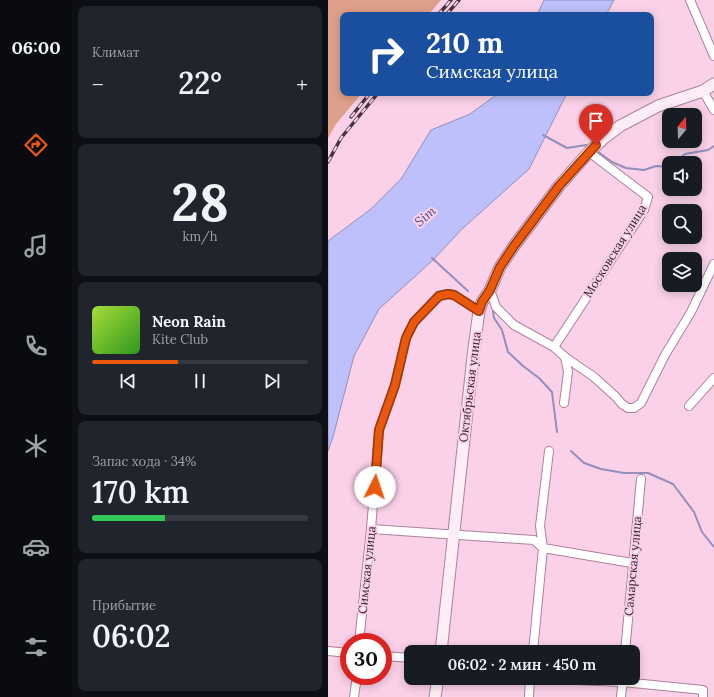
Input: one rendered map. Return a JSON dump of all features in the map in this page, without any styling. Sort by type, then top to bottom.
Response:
[{"type":"main road","name":"Октябрьская улица","points":[[442,645],[473,356],[479,311],[482,302],[490,290],[500,267],[514,246],[559,186],[589,152],[620,126],[658,106],[703,91],[714,84]]},
{"type":"main road","points":[[436,697],[437,685]]},
{"type":"street","points":[[690,0],[714,56]]},
{"type":"street","points":[[703,91],[714,110]]},
{"type":"street","name":"Московская улица","points":[[554,347],[644,210],[648,197],[589,152]]},
{"type":"street","points":[[490,290],[496,307],[514,325],[554,347],[565,357],[594,377],[622,404],[628,408],[634,408],[641,403],[665,355],[691,312],[714,264]]},
{"type":"street","name":"Симская улица","points":[[360,633],[372,529],[379,430],[395,385],[406,338],[414,322],[439,296],[448,294],[454,295],[479,311]]},
{"type":"street","points":[[564,403],[568,372],[565,357]]},
{"type":"street","points":[[689,406],[714,378]]},
{"type":"street","points":[[534,645],[543,548],[540,526],[549,451]]},
{"type":"street","name":"Самарская улица","points":[[626,645],[641,479]]},
{"type":"street","points":[[372,529],[534,540],[543,548],[632,563]]},
{"type":"street","points":[[328,651],[340,652]]},
{"type":"street","points":[[392,657],[404,658]]},
{"type":"street","points":[[640,683],[703,693]]},
{"type":"street","points":[[354,697],[356,685]]},
{"type":"street","points":[[529,697],[530,685]]},
{"type":"street","points":[[621,697],[622,685]]},
{"type":"shaded area","points":[[328,0],[441,0],[431,12],[340,12],[340,96],[359,96],[336,124],[328,138]]},
{"type":"water","points":[[544,0],[614,0],[608,12],[538,12]]},
{"type":"water","name":"Sim","points":[[495,96],[566,96],[529,169],[462,229],[433,260],[379,309],[354,356],[328,451],[328,241],[371,209],[401,179],[431,130],[470,114]]},
{"type":"waterway","points":[[543,135],[567,148],[586,145],[589,147]]},
{"type":"waterway","points":[[683,156],[685,154],[708,150],[714,146]]},
{"type":"waterway","points":[[597,151],[612,162],[626,168],[644,170],[656,166],[662,166]]},
{"type":"waterway","points":[[432,258],[468,291]]},
{"type":"waterway","points":[[493,311],[494,318],[502,330],[508,352],[539,378],[552,392],[557,432]]},
{"type":"waterway","points":[[571,451],[584,463],[601,469],[624,473],[648,473],[673,484],[694,512],[702,532],[714,547]]},
{"type":"railway","points":[[441,12],[451,0]]},
{"type":"railway","points":[[449,12],[459,0]]},
{"type":"railway","points":[[351,117],[368,96]]},
{"type":"railway","points":[[328,162],[341,138],[376,96]]},
{"type":"route","points":[[375,487],[379,430],[395,385],[406,338],[414,322],[439,296],[448,294],[454,295],[479,311],[500,267],[514,246],[559,186],[596,145]]}]
